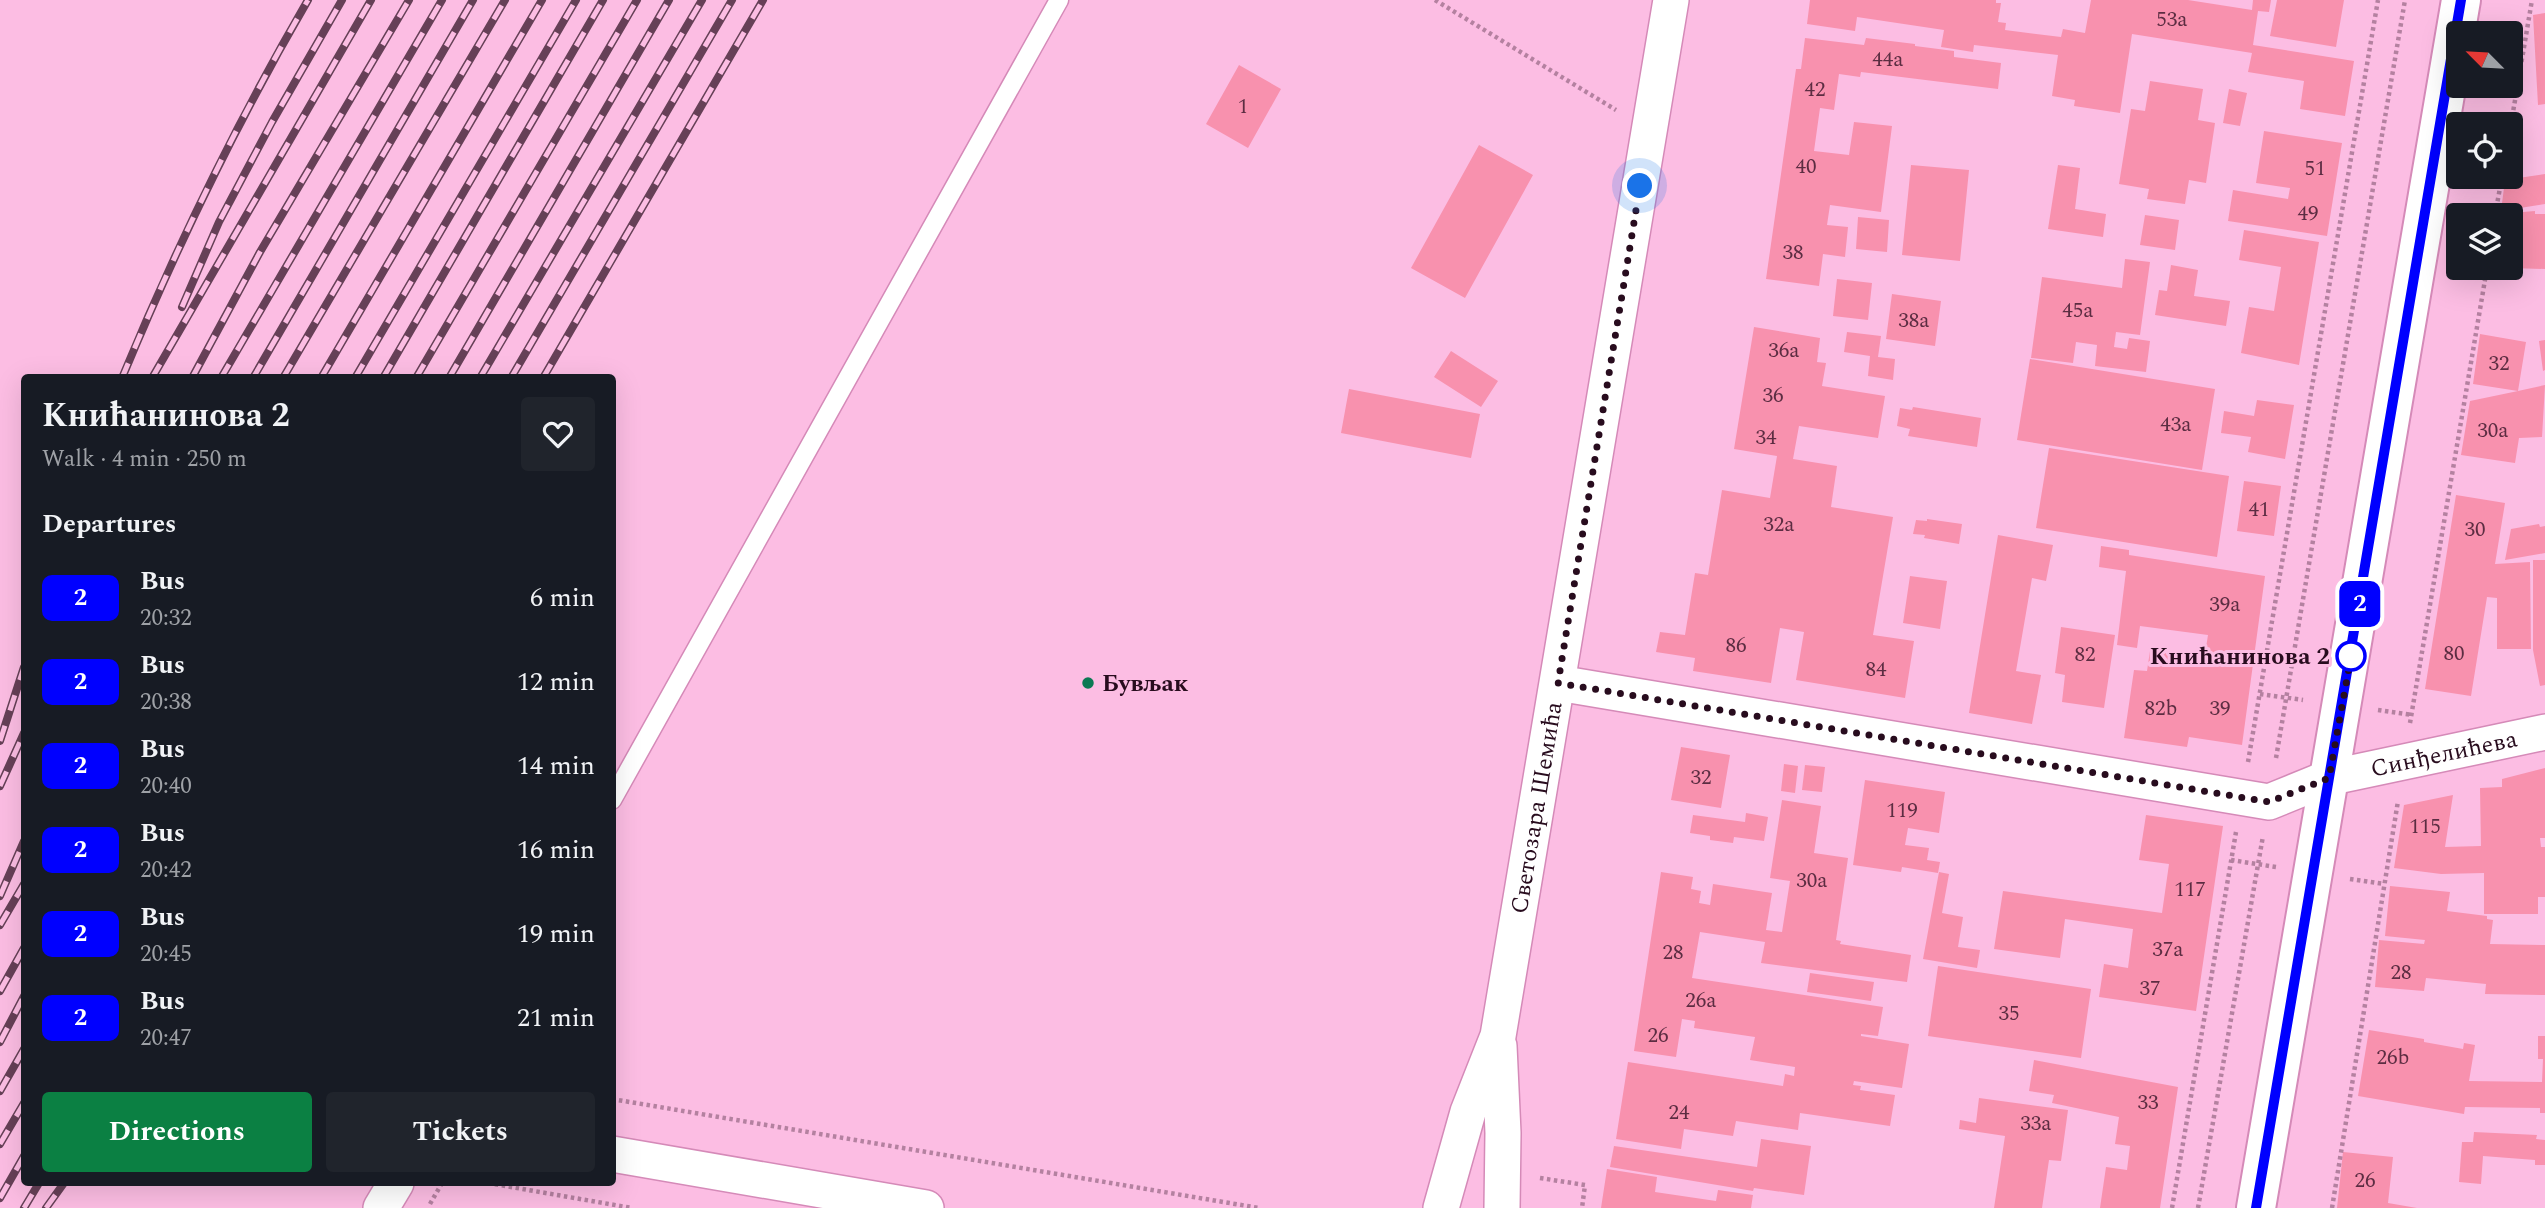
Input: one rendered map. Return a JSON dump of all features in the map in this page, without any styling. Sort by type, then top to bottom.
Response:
[{"type":"main road","points":[[2256,1208],[2461,0]]},
{"type":"street","name":"Светозара Шемића","points":[[1441,1208],[1468,1112],[1498,1035],[1671,0]]},
{"type":"street","points":[[1558,683],[2255,799]]},
{"type":"street","name":"Синђелићева","points":[[2255,799],[2329,778],[2545,732]]},
{"type":"street","name":"Светозара Шемића","points":[[1498,1035],[1502,1208]]},
{"type":"street","points":[[616,1155],[926,1208]]},
{"type":"street","points":[[381,1208],[394,1186]]},
{"type":"lane","points":[[616,793],[1059,0]]},
{"type":"path","points":[[1435,0],[1650,131]]},
{"type":"path","points":[[2197,1208],[2255,799],[2378,0]]},
{"type":"path","points":[[2172,1208],[2255,799],[2405,0]]},
{"type":"path","points":[[2513,112],[2532,0]]},
{"type":"path","points":[[616,1100],[1259,1208]]},
{"type":"path","points":[[428,1208],[440,1186]]},
{"type":"path","points":[[505,1186],[632,1208]]},
{"type":"building","points":[[1810,0],[1996,0],[1996,3],[2001,3],[1998,22],[2006,23],[2005,30],[2061,37],[2063,29],[2085,33],[2091,0],[2188,0],[2252,10],[2253,0],[2271,0],[2269,12],[2258,11],[2253,45],[2354,61],[2345,116],[2300,109],[2304,81],[2248,72],[2252,53],[2132,34],[2120,113],[2074,106],[2075,100],[2052,96],[2058,55],[1974,45],[1973,52],[1941,47],[1944,30],[1857,17],[1855,31],[1807,24]]},
{"type":"building","points":[[2277,0],[2344,0],[2336,47],[2270,36]]},
{"type":"building","points":[[2545,13],[2545,104],[2538,105],[2533,15]]},
{"type":"building","points":[[1805,38],[1864,45],[1866,38],[1915,44],[1954,51],[1954,57],[2001,63],[1998,89],[1861,72],[1860,77],[1839,74],[1834,110],[1820,108],[1814,151],[1849,155],[1854,122],[1892,126],[1881,212],[1830,205],[1827,225],[1848,227],[1845,257],[1823,254],[1819,286],[1766,279],[1796,69],[1801,69]]},
{"type":"building","points":[[1239,65],[1281,89],[1248,148],[1206,124]]},
{"type":"building","points":[[2150,81],[2203,89],[2198,120],[2215,123],[2206,183],[2189,180],[2185,204],[2147,199],[2149,189],[2119,184],[2131,109],[2145,111]]},
{"type":"building","points":[[2229,89],[2247,93],[2240,126],[2223,123]]},
{"type":"building","points":[[2264,131],[2342,143],[2327,236],[2228,221],[2233,190],[2288,199],[2290,188],[2256,183]]},
{"type":"building","points":[[1479,145],[1533,175],[1465,298],[1411,268]]},
{"type":"building","points":[[1911,165],[1969,170],[1960,261],[1902,255]]},
{"type":"building","points":[[2058,165],[2080,168],[2075,209],[2106,214],[2103,237],[2048,229]]},
{"type":"building","points":[[2545,174],[2545,204],[2523,208],[2523,203],[2502,203],[2504,189],[2523,189],[2523,177]]},
{"type":"building","points":[[2523,212],[2545,214],[2545,269],[2523,268]]},
{"type":"building","points":[[2145,215],[2179,220],[2175,250],[2140,245]]},
{"type":"building","points":[[1858,217],[1889,220],[1887,252],[1856,249]]},
{"type":"building","points":[[2244,230],[2319,242],[2299,365],[2241,353],[2249,307],[2274,311],[2281,267],[2239,260]]},
{"type":"building","points":[[2125,259],[2150,262],[2140,335],[2116,332],[2114,347],[2127,349],[2129,338],[2150,341],[2146,372],[2095,366],[2097,345],[2076,342],[2073,363],[2031,358],[2042,277],[2122,288]]},
{"type":"building","points":[[2171,265],[2198,270],[2194,296],[2230,301],[2226,326],[2155,315],[2159,290],[2167,291]]},
{"type":"building","points":[[1837,279],[1872,283],[1868,320],[1833,316]]},
{"type":"building","points":[[1892,294],[1941,301],[1935,346],[1886,339]]},
{"type":"building","points":[[1754,327],[1820,338],[1817,362],[1826,363],[1822,386],[1885,396],[1878,438],[1799,426],[1793,459],[1837,466],[1831,507],[1893,517],[1873,635],[1914,641],[1905,698],[1796,680],[1804,632],[1780,628],[1771,683],[1693,671],[1695,658],[1656,652],[1660,632],[1685,635],[1695,573],[1708,575],[1722,490],[1770,498],[1777,456],[1734,449]]},
{"type":"building","points":[[1847,332],[1881,336],[1878,357],[1895,359],[1893,380],[1868,376],[1870,356],[1844,352]]},
{"type":"building","points":[[2480,334],[2526,342],[2518,391],[2473,384]]},
{"type":"building","points":[[2545,340],[2545,370],[2543,371],[2539,341]]},
{"type":"building","points":[[1451,351],[1498,381],[1481,407],[1434,377]]},
{"type":"building","points":[[2030,359],[2215,389],[2202,470],[2017,440]]},
{"type":"building","points":[[2545,385],[2542,437],[2519,438],[2515,463],[2461,455],[2470,401]]},
{"type":"building","points":[[1349,389],[1480,414],[1471,458],[1341,433]]},
{"type":"building","points":[[2257,400],[2294,405],[2285,459],[2248,452],[2251,437],[2221,433],[2224,411],[2254,416]]},
{"type":"building","points":[[1913,407],[1981,418],[1977,447],[1908,436],[1910,429],[1897,426],[1900,408],[1912,410]]},
{"type":"building","points":[[2049,448],[2229,476],[2217,557],[2036,528]]},
{"type":"building","points":[[2244,481],[2281,486],[2274,536],[2237,531]]},
{"type":"building","points":[[2456,495],[2505,503],[2495,564],[2530,562],[2531,649],[2497,649],[2497,598],[2487,597],[2471,696],[2425,689]]},
{"type":"building","points":[[1916,520],[1962,524],[1959,544],[1913,534]]},
{"type":"building","points":[[2539,524],[2540,527],[2545,526],[2545,553],[2505,560],[2511,529]]},
{"type":"building","points":[[1998,535],[2053,545],[2046,581],[2032,578],[2016,671],[2041,675],[2032,724],[1969,713]]},
{"type":"building","points":[[2101,546],[2129,550],[2129,555],[2265,576],[2242,745],[2189,737],[2187,747],[2124,738],[2134,670],[2147,671],[2150,651],[2201,658],[2201,654],[2205,654],[2208,635],[2140,626],[2137,648],[2117,645],[2126,571],[2099,567]]},
{"type":"building","points":[[2533,560],[2545,560],[2545,685],[2540,686],[2533,650]]},
{"type":"building","points":[[1910,576],[1947,581],[1940,629],[1903,623]]},
{"type":"building","points":[[2061,627],[2115,635],[2104,708],[2062,702],[2065,675],[2055,673]]},
{"type":"building","points":[[1681,747],[1730,755],[1721,808],[1671,800]]},
{"type":"building","points":[[1784,764],[1798,766],[1795,793],[1781,791]]},
{"type":"building","points":[[1805,765],[1825,767],[1822,792],[1802,790]]},
{"type":"building","points":[[2545,768],[2545,838],[2540,838],[2541,847],[2545,847],[2545,897],[2538,897],[2538,914],[2484,914],[2484,873],[2441,874],[2394,868],[2404,805],[2453,795],[2445,847],[2481,846],[2480,788],[2502,787],[2502,779]]},
{"type":"building","points":[[1865,780],[1945,792],[1939,833],[1908,828],[1905,845],[1929,848],[1927,860],[1940,862],[1938,873],[1902,867],[1901,872],[1853,865]]},
{"type":"building","points":[[1782,800],[1821,806],[1814,853],[1848,858],[1836,940],[1841,941],[1840,944],[1911,955],[1907,982],[1761,963],[1765,942],[1700,932],[1692,978],[1883,1007],[1878,1036],[1861,1036],[1909,1044],[1902,1088],[1854,1081],[1853,1085],[1861,1086],[1860,1090],[1895,1095],[1890,1126],[1800,1113],[1798,1130],[1736,1121],[1733,1136],[1684,1129],[1681,1149],[1616,1139],[1628,1062],[1783,1086],[1785,1074],[1794,1076],[1795,1067],[1750,1060],[1755,1037],[1694,1028],[1695,1021],[1682,1019],[1676,1057],[1634,1051],[1661,872],[1693,877],[1691,889],[1701,891],[1699,903],[1710,905],[1713,884],[1772,893],[1766,930],[1782,932],[1790,881],[1770,878]]},
{"type":"building","points":[[1746,813],[1768,817],[1764,841],[1734,837],[1733,843],[1710,840],[1710,836],[1690,833],[1693,815],[1745,822]]},
{"type":"building","points":[[2146,815],[2223,826],[2196,1011],[2099,997],[2104,964],[2128,968],[2133,929],[2065,919],[2060,958],[1994,949],[2003,891],[2162,913],[2169,864],[2139,860]]},
{"type":"building","points":[[1939,872],[1949,874],[1942,913],[1963,917],[1958,947],[1980,950],[1977,968],[1923,959]]},
{"type":"building","points":[[2390,886],[2450,892],[2447,911],[2487,916],[2487,919],[2493,920],[2490,944],[2545,945],[2545,995],[2485,994],[2486,984],[2426,978],[2424,991],[2375,987],[2379,940],[2424,944],[2425,940],[2385,936]]},
{"type":"building","points":[[1938,966],[2091,989],[2081,1058],[1928,1036]]},
{"type":"building","points":[[1810,973],[1874,982],[1871,1001],[1807,992]]},
{"type":"building","points":[[2369,1030],[2463,1049],[2464,1043],[2475,1045],[2469,1081],[2542,1082],[2543,1059],[2538,1059],[2538,1036],[2545,1036],[2545,1113],[2540,1113],[2540,1108],[2465,1107],[2464,1114],[2358,1096]]},
{"type":"building","points":[[2034,1060],[2178,1087],[2160,1208],[2100,1208],[2106,1167],[2127,1170],[2130,1146],[2115,1144],[2119,1117],[2052,1103],[2054,1095],[2029,1091]]},
{"type":"building","points":[[1979,1098],[2068,1110],[2061,1161],[2049,1160],[2042,1208],[1994,1208],[2005,1136],[1959,1129],[1960,1120],[1976,1123]]},
{"type":"building","points":[[2474,1132],[2537,1135],[2536,1139],[2545,1140],[2545,1165],[2535,1165],[2535,1160],[2483,1156],[2481,1184],[2459,1182],[2462,1142],[2473,1142]]},
{"type":"building","points":[[1761,1139],[1811,1146],[1804,1195],[1754,1188],[1753,1191],[1610,1167],[1614,1146],[1757,1167]]},
{"type":"building","points":[[2343,1152],[2393,1157],[2388,1203],[2417,1208],[2337,1208]]},
{"type":"building","points":[[1607,1169],[1657,1177],[1655,1192],[1716,1201],[1718,1190],[1753,1195],[1751,1208],[1601,1208]]},
{"type":"railway","points":[[124,374],[209,186],[308,0]]},
{"type":"railway","points":[[182,307],[219,222],[272,122],[342,0]]},
{"type":"railway","points":[[154,374],[371,0]]},
{"type":"railway","points":[[194,374],[260,252],[409,0]]},
{"type":"railway","points":[[223,374],[442,0]]},
{"type":"railway","points":[[255,374],[473,0]]},
{"type":"railway","points":[[285,374],[505,0]]},
{"type":"railway","points":[[323,374],[542,0]]},
{"type":"railway","points":[[357,374],[576,0]]},
{"type":"railway","points":[[385,374],[603,0]]},
{"type":"railway","points":[[418,374],[637,0]]},
{"type":"railway","points":[[451,374],[669,0]]},
{"type":"railway","points":[[482,374],[702,0]]},
{"type":"railway","points":[[513,374],[732,0]]},
{"type":"railway","points":[[545,374],[763,0]]},
{"type":"railway","points":[[0,741],[21,676]]},
{"type":"railway","points":[[0,786],[21,740]]},
{"type":"railway","points":[[0,896],[21,848]]},
{"type":"railway","points":[[0,925],[21,889]]},
{"type":"railway","points":[[0,991],[21,953]]},
{"type":"railway","points":[[0,1042],[21,1002]]},
{"type":"railway","points":[[0,1091],[21,1054]]},
{"type":"railway","points":[[0,1144],[21,1108]]},
{"type":"railway","points":[[0,1198],[21,1161]]},
{"type":"railway","points":[[24,1208],[37,1186]]},
{"type":"railway","points":[[46,1208],[62,1186]]},
{"type":"bus line","name":"2","points":[[2256,1208],[2461,0]]},
{"type":"place","name":"Книћанинова 2","points":[[2351,656]]},
{"type":"place","name":"Бувљак","points":[[1088,683]]},
{"type":"route","points":[[1640,186],[1558,683],[2269,802],[2329,778],[2352,651],[2351,656]]}]
